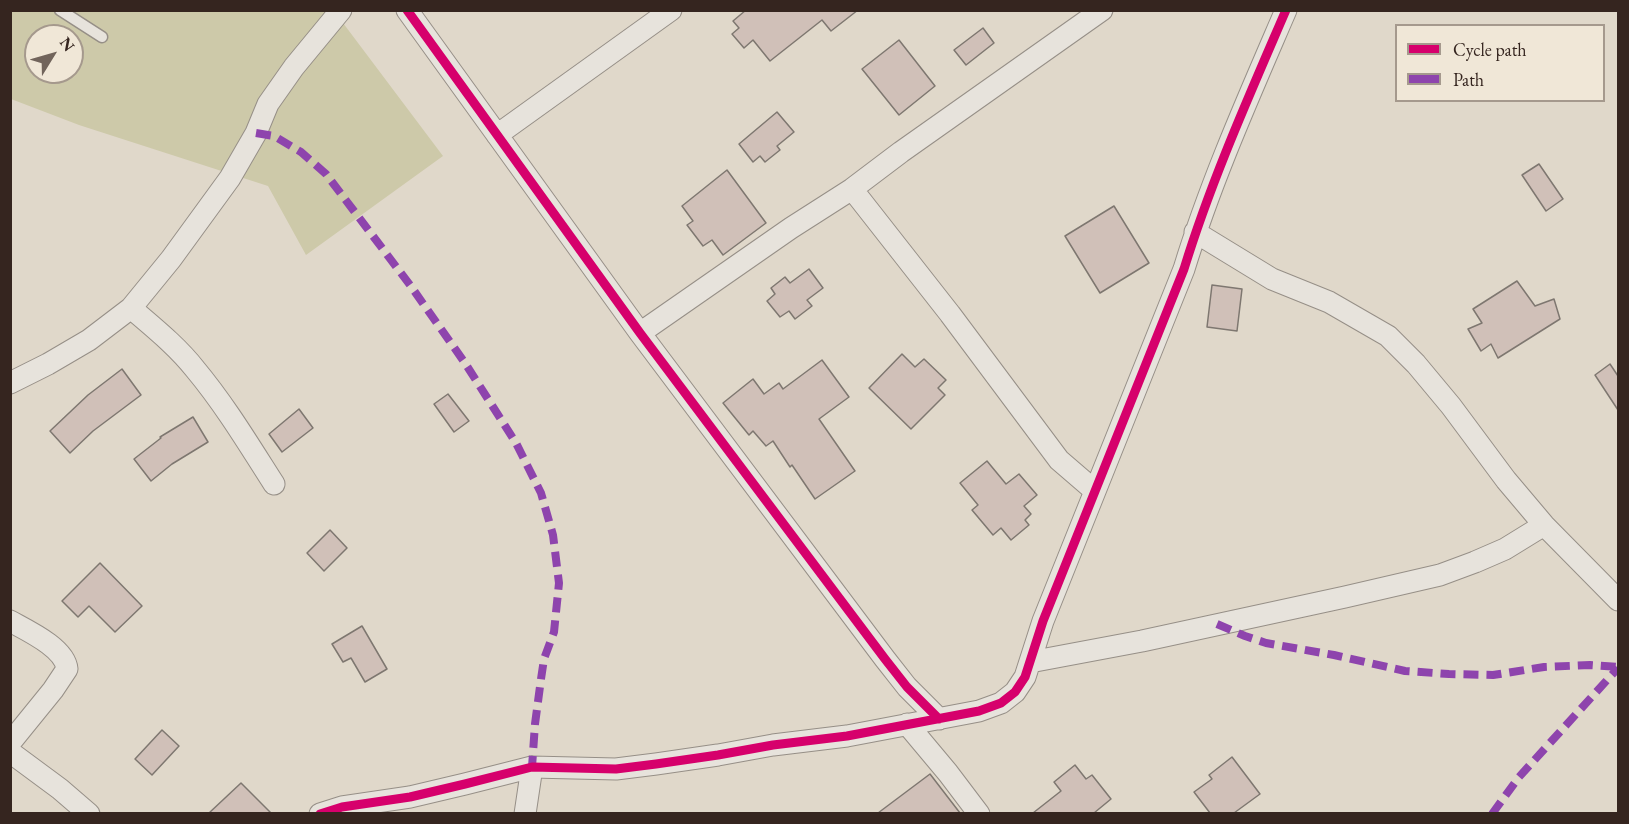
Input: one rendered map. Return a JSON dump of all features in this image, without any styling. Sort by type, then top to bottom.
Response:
[{"type":"street","points":[[10,383],[89,340],[131,308],[171,259],[224,186],[251,141],[268,104],[294,67],[341,10]]},
{"type":"street","points":[[407,10],[640,333],[885,659],[907,687],[939,719]]},
{"type":"street","points":[[497,135],[671,10]]},
{"type":"street","points":[[640,333],[791,228],[852,189],[1102,10]]},
{"type":"street","points":[[320,813],[465,784],[531,766],[616,769],[847,736],[979,711],[1001,703],[1015,692],[1025,677],[1043,621],[1184,269],[1195,232],[1286,10]]},
{"type":"street","points":[[852,189],[950,314],[1059,460],[1095,491]]},
{"type":"street","points":[[1195,232],[1272,279],[1329,302],[1388,336],[1416,364],[1451,406],[1506,480],[1544,525],[1618,600]]},
{"type":"street","points":[[131,308],[195,368],[274,484]]},
{"type":"street","points":[[1030,662],[1142,641],[1440,575],[1506,549],[1544,525]]},
{"type":"street","points":[[10,621],[53,648],[67,663],[67,669],[10,743]]},
{"type":"street","points":[[907,724],[979,813]]},
{"type":"street","points":[[10,752],[89,813]]},
{"type":"street","points":[[525,813],[531,766]]},
{"type":"lane","points":[[60,10],[102,37]]},
{"type":"shaded area","points":[[10,11],[334,11],[443,156],[306,255],[268,186],[79,125],[11,99]]},
{"type":"building","points":[[746,10],[858,10],[831,31],[822,20],[770,61],[753,40],[744,48],[732,34],[739,28],[733,21]]},
{"type":"building","points":[[983,28],[994,43],[966,65],[954,50]]},
{"type":"building","points":[[899,40],[935,86],[899,115],[862,69]]},
{"type":"building","points":[[777,112],[794,132],[777,146],[780,150],[765,162],[760,156],[753,162],[739,144]]},
{"type":"building","points":[[1539,164],[1563,199],[1546,211],[1522,175]]},
{"type":"building","points":[[727,170],[766,223],[723,255],[712,240],[703,246],[687,225],[693,221],[682,206]]},
{"type":"building","points":[[1114,206],[1149,263],[1100,293],[1065,236]]},
{"type":"building","points":[[809,269],[823,288],[807,300],[812,306],[795,319],[789,311],[780,317],[767,301],[775,294],[771,288],[785,277],[790,283]]},
{"type":"building","points":[[1517,281],[1535,306],[1554,299],[1560,319],[1498,358],[1491,344],[1481,351],[1468,329],[1482,323],[1473,309]]},
{"type":"building","points":[[1212,285],[1242,289],[1237,331],[1207,327]]},
{"type":"building","points":[[902,354],[915,367],[924,359],[946,380],[938,388],[945,395],[911,429],[869,388]]},
{"type":"building","points":[[822,360],[849,397],[819,419],[855,471],[815,499],[773,441],[766,446],[753,431],[749,435],[723,403],[753,379],[764,394],[779,383],[783,389]]},
{"type":"building","points":[[1610,364],[1618,376],[1618,410],[1595,375]]},
{"type":"building","points":[[122,369],[141,395],[93,431],[70,453],[50,431],[88,395]]},
{"type":"building","points":[[448,394],[469,421],[454,432],[434,404]]},
{"type":"building","points":[[299,409],[313,428],[282,452],[269,434]]},
{"type":"building","points":[[193,417],[208,442],[172,464],[151,481],[134,459],[160,437]]},
{"type":"building","points":[[987,461],[1006,484],[1019,474],[1037,495],[1024,506],[1031,514],[1025,520],[1029,525],[1011,540],[1001,528],[993,535],[972,510],[978,505],[960,483]]},
{"type":"building","points":[[330,530],[347,548],[324,571],[307,553]]},
{"type":"building","points":[[100,563],[142,606],[115,632],[89,606],[78,617],[62,601]]},
{"type":"building","points":[[362,626],[387,669],[365,682],[351,658],[343,662],[332,644]]},
{"type":"building","points":[[162,730],[179,746],[152,775],[135,759]]},
{"type":"building","points":[[1232,757],[1260,794],[1234,813],[1210,813],[1194,792],[1212,779],[1209,775]]},
{"type":"building","points":[[1075,765],[1086,779],[1092,775],[1111,799],[1094,813],[1033,813],[1061,791],[1054,782]]},
{"type":"building","points":[[930,774],[960,813],[878,813]]},
{"type":"building","points":[[241,783],[271,813],[209,813]]},
{"type":"marked path","points":[[256,133],[274,136],[301,152],[326,174],[410,285],[465,363],[516,443],[541,493],[553,535],[559,583],[554,632],[544,659],[541,679],[532,767]]},
{"type":"marked path","points":[[1217,624],[1266,643],[1405,671],[1493,675],[1544,667],[1590,665],[1618,667]]},
{"type":"marked path","points":[[1492,814],[1519,777],[1618,668]]},
{"type":"cycle path","points":[[407,10],[640,333],[885,659],[907,687],[939,719]]},
{"type":"cycle path","points":[[320,814],[342,807],[410,797],[532,767],[616,769],[847,736],[979,711],[1001,703],[1015,692],[1025,677],[1043,621],[1184,269],[1218,171],[1286,10]]}]
